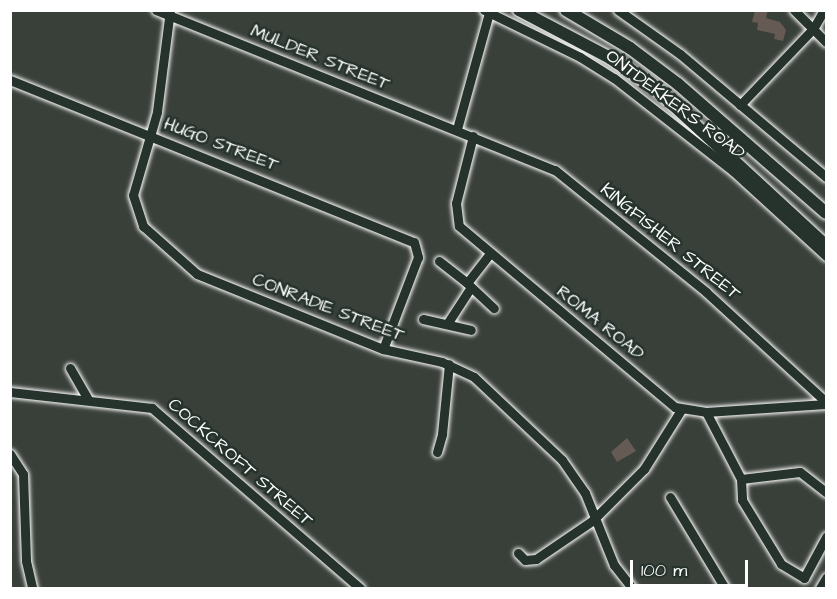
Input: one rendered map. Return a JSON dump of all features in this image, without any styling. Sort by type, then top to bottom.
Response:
[{"type":"main road","name":"ONTDEKKERS ROAD","points":[[519,10],[610,58],[655,88],[826,246]]},
{"type":"main road","name":"ONTDEKKERS ROAD","points":[[566,10],[630,48],[678,84],[826,213]]},
{"type":"street","name":"MULDER STREET","points":[[156,10],[169,13],[473,136]]},
{"type":"street","name":"ONTDEKKERS ROAD","points":[[618,10],[680,54],[826,177]]},
{"type":"street","points":[[794,10],[826,42]]},
{"type":"street","points":[[741,105],[813,28],[824,10]]},
{"type":"street","name":"ONTDEKKERS ROAD","points":[[486,12],[580,57],[621,83],[734,171],[826,256]]},
{"type":"street","points":[[457,129],[486,12]]},
{"type":"street","name":"CONRADIE STREET","points":[[169,13],[151,136],[132,200],[143,226],[174,257],[197,274],[383,349],[449,364],[479,381],[556,452],[581,486],[596,517],[614,565],[632,588]]},
{"type":"street","name":"HUGO STREET","points":[[10,80],[417,245],[418,257],[383,349]]},
{"type":"street","name":"ROMA ROAD","points":[[473,136],[455,212],[466,235],[681,410]]},
{"type":"street","name":"KINGFISHER STREET","points":[[473,136],[561,174],[755,334],[826,403]]},
{"type":"street","points":[[447,324],[490,254]]},
{"type":"street","points":[[439,261],[494,308]]},
{"type":"street","points":[[423,319],[471,330]]},
{"type":"street","points":[[436,452],[442,434],[449,364]]},
{"type":"street","points":[[70,368],[87,399]]},
{"type":"street","name":"COCKCROFT STREET","points":[[10,392],[143,406],[164,417],[360,588]]},
{"type":"street","points":[[518,553],[525,560],[536,559],[596,517],[644,469],[681,410],[706,412],[826,403]]},
{"type":"street","points":[[706,412],[741,479],[742,500],[778,561],[804,578]]},
{"type":"street","points":[[10,454],[24,474],[26,561],[32,588]]},
{"type":"street","points":[[741,479],[800,472],[826,492]]},
{"type":"street","points":[[670,497],[725,588]]},
{"type":"street","points":[[798,588],[826,537]]},
{"type":"street","points":[[820,588],[826,578]]},
{"type":"building","points":[[755,10],[768,10],[766,18],[780,22],[786,30],[783,41],[774,39],[775,34],[757,30],[758,23],[752,22]]},
{"type":"building","points":[[627,438],[636,451],[617,462],[611,452]]}]
